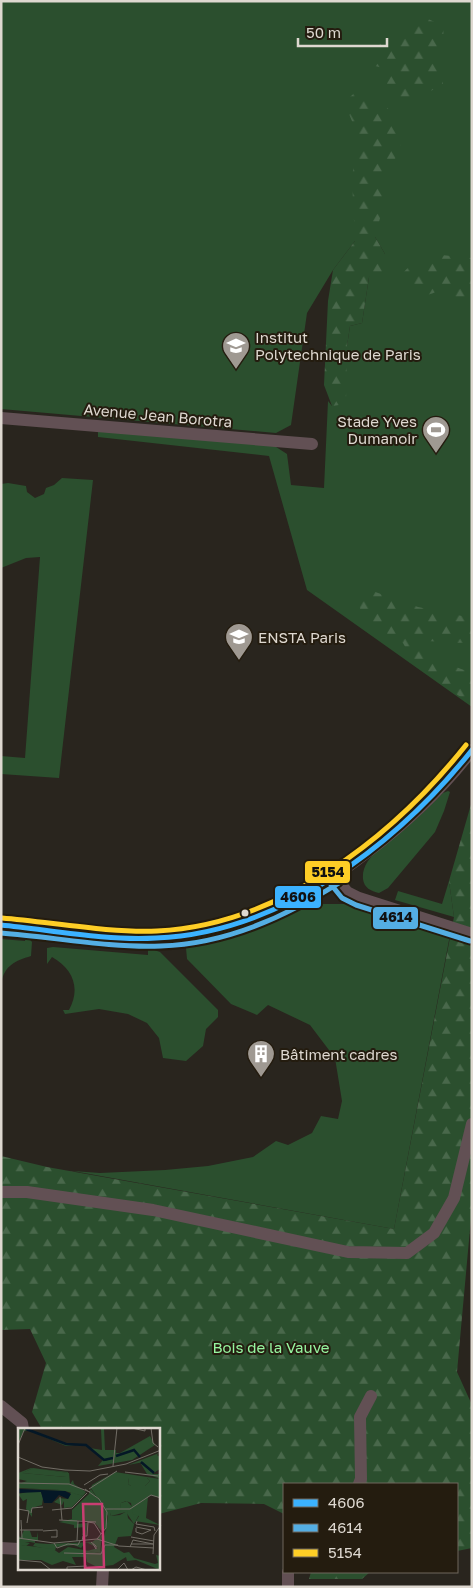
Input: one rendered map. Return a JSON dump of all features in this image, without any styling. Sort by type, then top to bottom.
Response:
[{"type":"street","name":"Avenue Jean Borotra","points":[[1,418],[312,444]]},
{"type":"street","points":[[1,925],[124,938],[162,939],[187,936],[250,921],[290,904],[335,878],[416,812],[446,782],[472,750]]},
{"type":"street","points":[[335,878],[347,892],[359,898],[472,934]]},
{"type":"street","points":[[1,1192],[27,1192],[154,1210],[348,1252],[407,1253],[434,1233],[454,1198],[472,1124]]},
{"type":"street","points":[[359,1483],[361,1479],[360,1418],[371,1396]]},
{"type":"street","points":[[1,1406],[22,1423],[22,1428]]},
{"type":"street","points":[[1,1548],[18,1548]]},
{"type":"street","points":[[102,1570],[102,1587]]},
{"type":"street","points":[[288,1573],[288,1587]]},
{"type":"green space","points":[[1,1],[472,1],[472,707],[307,590],[269,456],[98,437],[98,431],[273,445],[287,454],[291,485],[324,488],[328,401],[332,406],[350,326],[362,323],[369,277],[385,254],[375,237],[355,241],[333,270],[307,313],[291,425],[276,433],[1,409]]},
{"type":"green space","points":[[426,18],[443,26],[444,42],[431,53],[443,65],[443,84],[426,94],[411,99],[395,99],[386,89],[388,69],[375,66],[371,54],[382,42],[401,45],[408,30]]},
{"type":"green space","points":[[358,90],[382,102],[399,121],[404,134],[397,156],[389,168],[384,203],[375,237],[385,254],[384,271],[369,277],[362,323],[350,326],[347,346],[346,404],[332,406],[324,385],[328,301],[333,270],[355,241],[352,180],[357,133],[344,102]]},
{"type":"green space","points":[[441,255],[472,258],[472,300],[453,299],[447,287],[420,296],[410,291],[405,285],[401,276],[409,267],[424,259]]},
{"type":"green space","points":[[62,478],[93,480],[59,778],[1,774],[1,756],[25,758],[40,557],[26,558],[1,568],[1,484],[8,483],[26,486],[27,492],[35,498],[44,494],[46,488],[54,485]]},
{"type":"green space","points":[[361,587],[418,607],[472,618],[472,642],[420,642],[437,658],[472,673],[472,705],[422,670],[412,659],[403,643],[374,626],[361,615],[359,602]]},
{"type":"green space","points":[[450,792],[444,811],[435,832],[388,888],[379,893],[368,889],[363,879],[367,863],[372,856],[411,824],[443,793]]},
{"type":"green space","name":"Bois de la Vauve","points":[[472,801],[472,1207],[457,1372],[472,1405],[472,1548],[458,1551],[458,1483],[283,1483],[283,1514],[264,1504],[201,1503],[160,1514],[160,1428],[41,1428],[32,1412],[46,1363],[30,1329],[1,1330],[1,1156],[47,1167],[394,1229],[454,917],[449,881]]},
{"type":"green space","points":[[449,881],[454,917],[395,900],[398,891],[442,904]]},
{"type":"green space","points":[[318,904],[347,904],[450,935],[394,1229],[73,1171],[100,1173],[208,1166],[253,1157],[276,1141],[288,1145],[312,1133],[321,1116],[338,1119],[342,1101],[335,1058],[310,1025],[268,1005],[257,1015],[231,1004],[187,959],[186,948],[271,924],[300,909]]},
{"type":"green space","points":[[26,935],[32,942],[31,956],[20,960],[8,968],[1,983],[1,939],[25,941]]},
{"type":"green space","points":[[47,948],[148,955],[148,948],[160,952],[218,1010],[218,1017],[206,1029],[203,1046],[186,1061],[163,1058],[159,1038],[147,1023],[128,1014],[99,1009],[65,1014],[63,1010],[69,1010],[73,1002],[73,980],[65,967],[52,957],[47,964]]},
{"type":"green space","points":[[311,1573],[369,1573],[362,1579],[309,1579]]},
{"type":"transit line","name":"5154","points":[[2,918],[99,929],[157,931],[203,925],[247,912],[289,894],[330,871],[368,843],[404,812],[437,779],[466,745]]},
{"type":"transit line","name":"4606","points":[[1,925],[98,937],[137,939],[202,932],[247,920],[291,901],[332,878],[372,850],[408,819],[442,785],[472,750]]},
{"type":"transit line","name":"4614","points":[[329,882],[342,898],[356,905],[470,941]]},
{"type":"transit line","name":"4614","points":[[1,933],[101,944],[141,946],[185,944],[209,940],[254,926],[298,907],[339,883]]},
{"type":"place","name":"Institut Polytechnique de Paris","points":[[236,370]]},
{"type":"place","name":"Stade Yves Dumanoir","points":[[436,454]]},
{"type":"place","name":"ENSTA Paris","points":[[239,661]]},
{"type":"place","name":"Bâtiment cadres","points":[[261,1078]]}]
